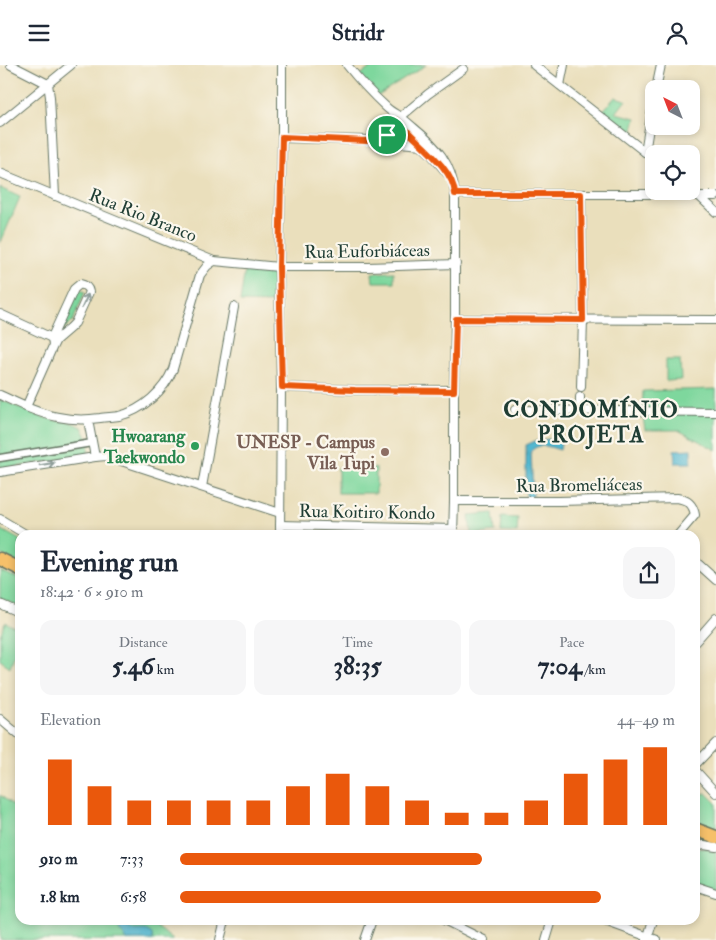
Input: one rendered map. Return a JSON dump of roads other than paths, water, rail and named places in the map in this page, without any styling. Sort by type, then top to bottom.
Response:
[{"type":"main road","points":[[0,559],[15,566]]},
{"type":"main road","points":[[700,831],[713,836]]},
{"type":"street","points":[[11,65],[48,84]]},
{"type":"street","points":[[0,123],[71,65]]},
{"type":"street","points":[[280,530],[282,387],[279,267],[282,65]]},
{"type":"street","points":[[347,65],[365,86],[397,117],[442,155],[452,180],[455,194],[456,264],[453,530]]},
{"type":"street","points":[[534,65],[645,152]]},
{"type":"street","points":[[560,85],[564,65]]},
{"type":"street","points":[[658,80],[661,65]]},
{"type":"street","points":[[367,141],[391,133],[396,128],[397,117],[463,69]]},
{"type":"street","points":[[48,84],[56,196]]},
{"type":"street","points":[[282,137],[425,142]]},
{"type":"street","name":"Rua Rio Branco","points":[[0,173],[214,261],[279,267]]},
{"type":"street","points":[[455,194],[645,195]]},
{"type":"street","points":[[580,387],[583,320],[581,194]]},
{"type":"street","points":[[700,197],[716,197]]},
{"type":"street","points":[[700,198],[716,212]]},
{"type":"street","points":[[0,395],[26,407],[57,417],[88,420],[119,416],[151,398],[165,385],[173,369],[200,275],[214,261]]},
{"type":"street","name":"Rua Euforbiáceas","points":[[279,267],[368,267],[456,264]]},
{"type":"street","points":[[26,407],[74,289],[80,284],[84,285],[88,288],[89,292],[76,321],[54,341]]},
{"type":"street","points":[[202,487],[234,307]]},
{"type":"street","points":[[0,314],[54,341]]},
{"type":"street","points":[[456,319],[716,320]]},
{"type":"street","points":[[282,387],[454,391]]},
{"type":"street","points":[[580,397],[580,411]]},
{"type":"street","points":[[515,410],[716,411]]},
{"type":"street","points":[[88,420],[95,457]]},
{"type":"street","points":[[0,458],[92,443]]},
{"type":"street","points":[[0,472],[106,456],[280,513]]},
{"type":"street","name":"Rua Bromeliáceas","points":[[454,501],[560,501],[677,497],[688,502],[694,509],[695,515],[682,530]]},
{"type":"street","points":[[0,519],[19,530]]},
{"type":"street","name":"Rua Koitiro Kondo","points":[[280,525],[404,530]]},
{"type":"street","points":[[700,566],[716,580]]},
{"type":"street","points":[[0,604],[15,611]]},
{"type":"street","points":[[700,637],[716,619]]},
{"type":"street","points":[[0,719],[15,732]]},
{"type":"street","points":[[700,760],[716,743]]},
{"type":"street","points":[[700,775],[716,793]]},
{"type":"street","points":[[700,846],[716,847]]},
{"type":"street","points":[[700,888],[716,893]]},
{"type":"street","points":[[220,940],[224,925]]},
{"type":"street","points":[[365,940],[370,925]]},
{"type":"street","points":[[454,925],[484,940]]},
{"type":"street","points":[[546,940],[550,925]]},
{"type":"street","points":[[615,925],[657,940]]},
{"type":"street","points":[[648,938],[652,925]]},
{"type":"water","points":[[549,439],[561,443],[560,450],[541,446],[531,451],[533,497],[526,497],[526,445],[535,441]]},
{"type":"water","points":[[691,449],[691,463],[675,463],[674,450]]},
{"type":"water","points":[[126,925],[133,930],[146,930],[152,934],[153,940],[127,940],[119,930],[120,926]]},
{"type":"place","name":"Hwoarang Taekwondo","points":[[195,446]]},
{"type":"place","name":"UNESP - Campus Vila Tupi","points":[[385,452]]},
{"type":"district","name":"CONDOMÍNIO PROJETA","points":[[591,422]]}]
